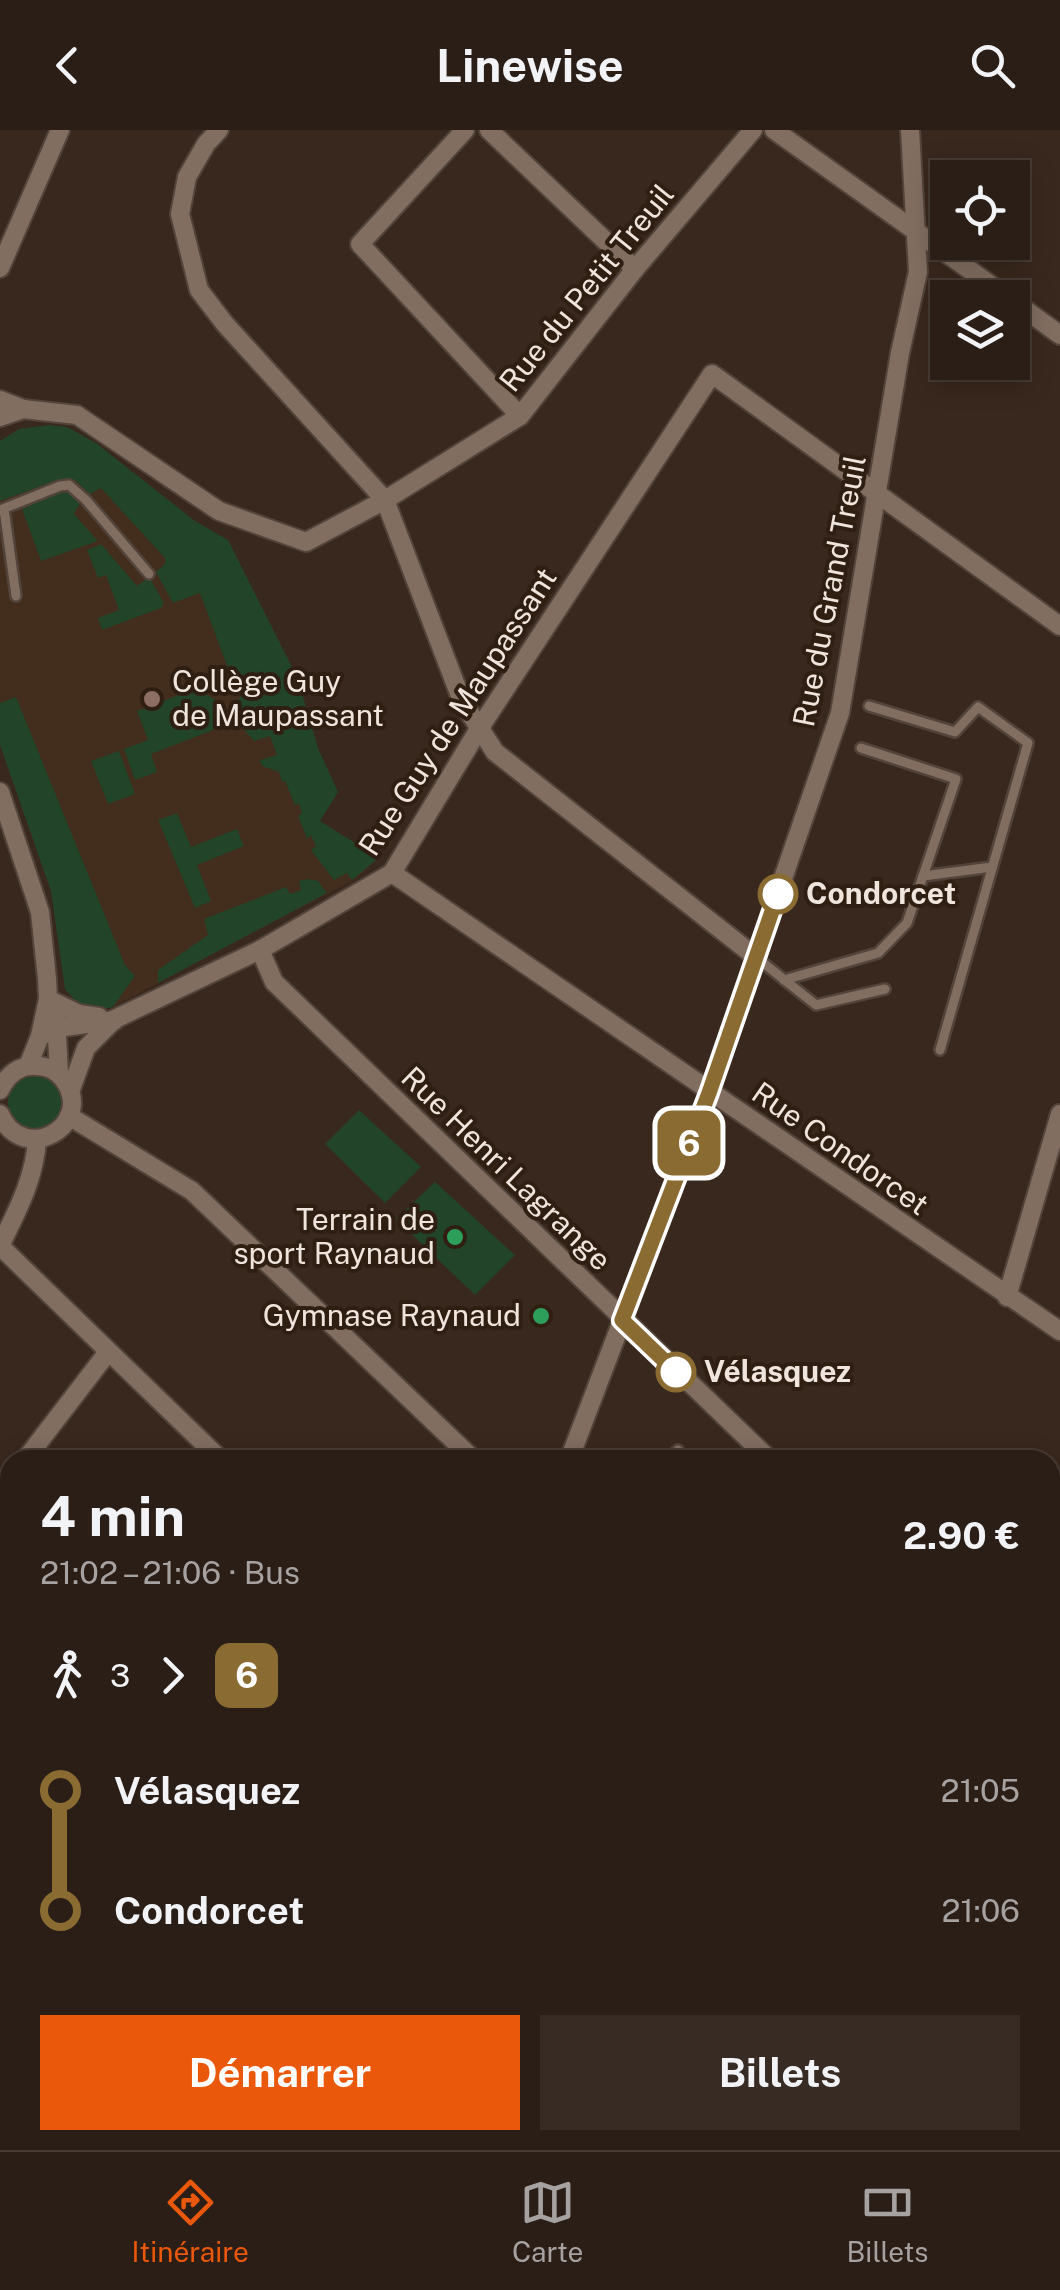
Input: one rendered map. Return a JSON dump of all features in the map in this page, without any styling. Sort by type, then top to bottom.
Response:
[{"type":"street","points":[[0,268],[8,227],[60,130]]},
{"type":"street","points":[[219,130],[187,177],[180,214],[198,290],[385,500],[462,702],[479,729],[495,752],[756,958]]},
{"type":"street","points":[[465,130],[360,244],[520,416]]},
{"type":"street","points":[[489,130],[636,269]]},
{"type":"street","name":"Rue du Petit Treuil","points":[[0,400],[23,409],[77,415],[219,512],[306,542],[385,500],[520,416],[753,130]]},
{"type":"street","points":[[774,130],[985,280]]},
{"type":"street","name":"Rue du Grand Treuil","points":[[573,1450],[709,1093],[840,714],[918,272],[910,130]]},
{"type":"street","points":[[1030,313],[1060,334]]},
{"type":"street","name":"Rue Guy de Maupassant","points":[[48,1032],[115,1020],[260,950],[392,874],[479,729],[712,374],[876,494]]},
{"type":"street","name":"Rue du Petit Treuil","points":[[0,417],[23,409]]},
{"type":"street","points":[[876,494],[1060,626]]},
{"type":"street","points":[[0,792],[40,912],[48,998],[56,1014],[28,1066]]},
{"type":"street","name":"Rue Condorcet","points":[[392,874],[1060,1331]]},
{"type":"street","name":"Rue Henri Lagrange","points":[[260,950],[274,982],[759,1450]]},
{"type":"street","points":[[48,998],[79,1014],[115,1020]]},
{"type":"street","name":"Rue Guy de Maupassant","points":[[70,1092],[86,1048],[115,1020]]},
{"type":"street","points":[[3,1126],[17,1135],[37,1139],[56,1132],[69,1116],[70,1092],[59,1074],[48,1032]]},
{"type":"street","points":[[0,1090],[10,1075],[28,1066],[50,1068],[59,1074]]},
{"type":"street","points":[[1008,1297],[1060,1114]]},
{"type":"street","points":[[69,1116],[192,1191],[464,1450]]},
{"type":"street","points":[[37,1139],[36,1161],[26,1192],[0,1246],[211,1450]]},
{"type":"street","points":[[33,1450],[108,1352]]},
{"type":"lane","points":[[16,596],[2,510],[69,485],[149,574]]},
{"type":"lane","points":[[870,706],[955,732],[978,707],[1028,743],[940,1050]]},
{"type":"lane","points":[[784,980],[878,953],[908,922],[924,876],[956,779],[861,748]]},
{"type":"lane","points":[[924,876],[992,866]]},
{"type":"lane","points":[[756,958],[816,1004],[884,989]]},
{"type":"lane","points":[[110,2150],[130,2150]]},
{"type":"shaded area","name":"Collège Guy de Maupassant","points":[[67,427],[96,443],[195,521],[228,540],[297,677],[318,748],[338,792],[320,821],[379,858],[357,878],[113,1007],[102,1009],[73,1000],[65,989],[51,891],[0,745],[0,441],[19,429]]},
{"type":"green space","points":[[67,427],[96,443],[195,521],[228,540],[297,677],[318,748],[338,792],[320,821],[379,858],[352,880],[347,873],[334,880],[311,850],[316,846],[311,836],[307,838],[298,816],[302,813],[299,804],[295,805],[285,781],[282,782],[279,772],[262,766],[260,760],[277,755],[270,736],[254,741],[241,726],[232,704],[240,698],[243,688],[230,674],[200,593],[173,603],[156,572],[165,564],[165,558],[101,488],[90,494],[75,480],[60,479],[0,501],[0,441],[19,429]]},
{"type":"green space","points":[[62,492],[70,493],[80,503],[74,514],[98,541],[41,561],[22,509]]},
{"type":"green space","points":[[101,544],[137,586],[149,577],[164,603],[161,608],[102,630],[98,618],[119,610],[106,575],[98,578],[87,550]]},
{"type":"green space","points":[[197,688],[221,704],[229,724],[151,754],[157,772],[135,780],[124,749],[148,740],[137,711]]},
{"type":"green space","points":[[16,697],[125,965],[135,976],[113,1007],[86,1006],[65,989],[51,891],[0,745],[0,703]]},
{"type":"green space","points":[[119,751],[135,794],[108,804],[91,761]]},
{"type":"green space","points":[[177,813],[191,847],[237,829],[244,846],[197,865],[211,901],[195,908],[158,820]]},
{"type":"green space","points":[[299,881],[318,881],[327,893],[158,983],[158,970],[208,935],[204,919],[286,887],[290,894],[301,890]]},
{"type":"green space","points":[[35,1075],[54,1083],[62,1102],[54,1121],[35,1129],[16,1121],[8,1102],[16,1083]]},
{"type":"green space","points":[[359,1110],[421,1167],[385,1203],[325,1144]]},
{"type":"green space","name":"Terrain de sport Raynaud","points":[[435,1182],[515,1255],[475,1295],[396,1219]]},
{"type":"bus line","name":"6","points":[[676,1372],[622,1320],[709,1093],[778,894]]},
{"type":"place","name":"Collège Guy de Maupassant","points":[[152,699]]},
{"type":"place","name":"Condorcet","points":[[778,894]]},
{"type":"place","name":"Terrain de sport Raynaud","points":[[455,1237]]},
{"type":"place","name":"Gymnase Raynaud","points":[[541,1316]]},
{"type":"place","name":"Vélasquez","points":[[676,1372]]}]
